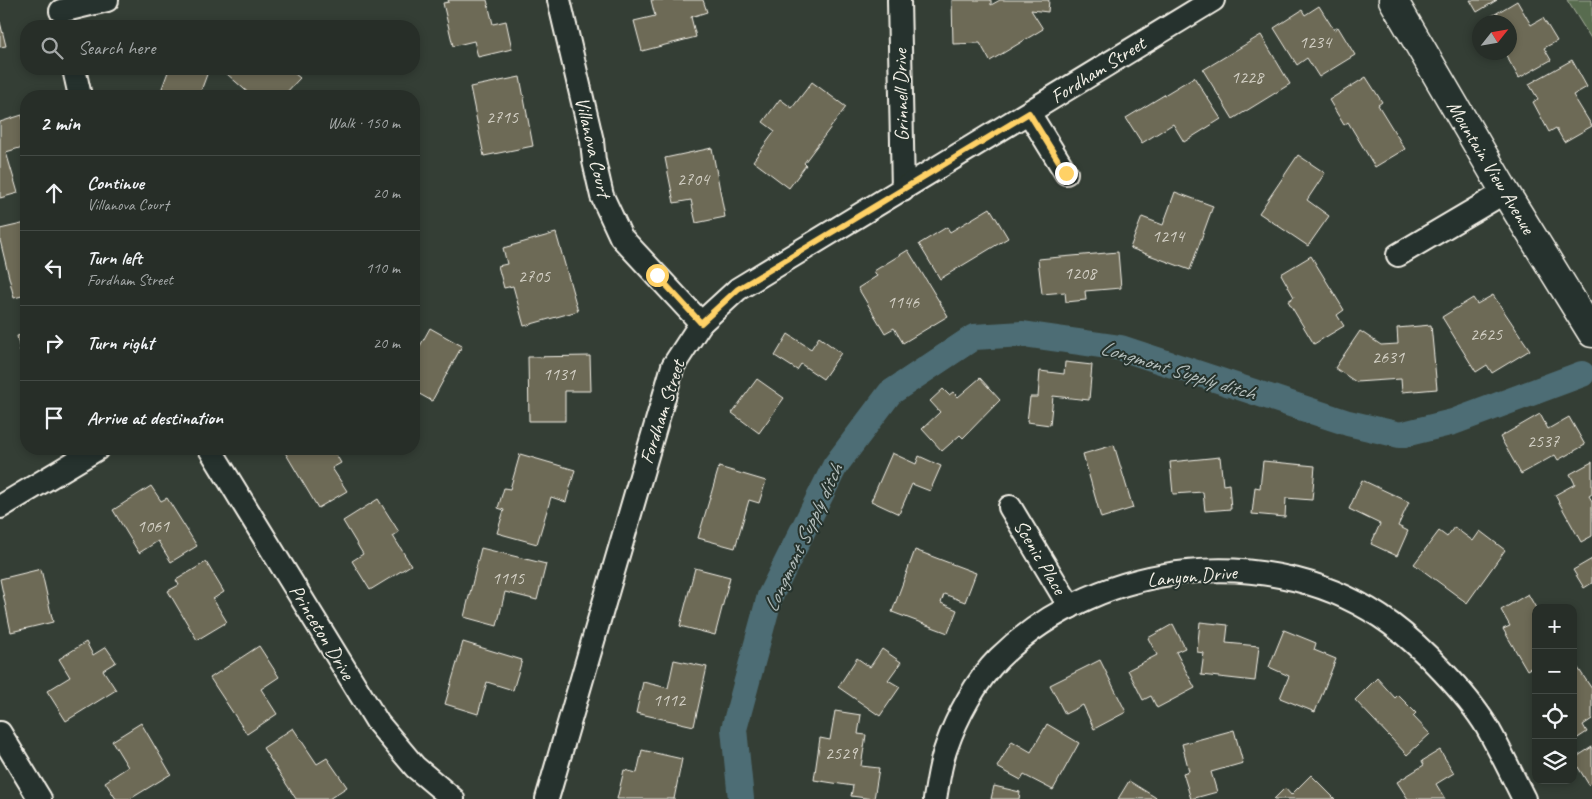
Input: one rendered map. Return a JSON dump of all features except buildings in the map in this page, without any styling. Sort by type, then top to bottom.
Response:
[{"type":"street","points":[[61,12],[107,0]]},
{"type":"street","name":"Villanova Court","points":[[559,0],[592,141],[594,161],[602,196],[622,237],[701,323]]},
{"type":"street","name":"Grinnell Drive","points":[[899,0],[903,190]]},
{"type":"street","name":"Fordham Street","points":[[546,799],[673,366],[701,323],[738,289],[1213,0]]},
{"type":"street","name":"Mountain View Avenue","points":[[1393,0],[1505,192],[1592,333]]},
{"type":"street","points":[[75,75],[79,90]]},
{"type":"street","points":[[1029,113],[1066,173]]},
{"type":"street","points":[[1398,256],[1505,192]]},
{"type":"street","points":[[0,507],[87,455]]},
{"type":"street","name":"Princeton Drive","points":[[214,455],[378,723],[415,767],[453,799]]},
{"type":"street","name":"Scenic Place","points":[[1010,507],[1070,607]]},
{"type":"street","name":"Lanyon Drive","points":[[935,799],[946,748],[968,700],[999,658],[1039,626],[1070,607],[1116,587],[1164,574],[1226,569],[1277,575],[1342,596],[1391,624],[1446,674],[1486,726],[1524,799]]},
{"type":"street","points":[[0,734],[40,799]]},
{"type":"green space","points":[[1567,0],[1592,0],[1592,40]]},
{"type":"waterway","name":"Longmont Supply ditch","points":[[741,799],[734,729],[770,596],[835,466],[890,393],[974,337],[1023,334],[1121,348],[1348,423],[1400,435],[1453,422],[1582,374]]},
{"type":"route","points":[[657,275],[701,323],[738,289],[1029,113],[1066,173]]}]
